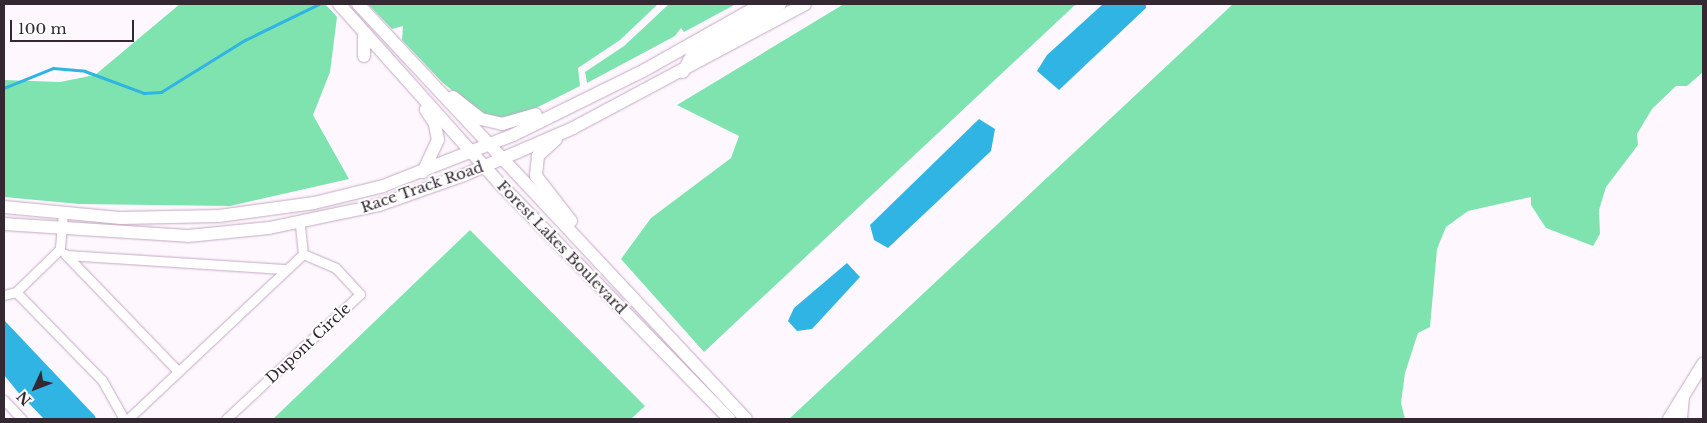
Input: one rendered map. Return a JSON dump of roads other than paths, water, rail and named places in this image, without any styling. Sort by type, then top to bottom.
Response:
[{"type":"main road","name":"Forest Lakes Boulevard","points":[[340,4],[476,153],[485,166],[729,419]]},
{"type":"main road","points":[[350,4],[376,32],[394,32]]},
{"type":"main road","name":"Forest Lakes Boulevard","points":[[358,4],[394,32],[402,49],[441,90],[488,146],[746,419]]},
{"type":"main road","name":"Race Track Road","points":[[4,207],[121,218],[255,213],[337,198],[423,172],[476,153],[672,54],[762,4]]},
{"type":"main road","points":[[683,72],[693,53],[780,4]]},
{"type":"main road","name":"Race Track Road","points":[[4,224],[64,230],[188,236],[300,223],[379,205],[485,166],[573,128],[683,72],[805,4]]},
{"type":"main road","points":[[362,30],[367,44],[364,56]]},
{"type":"main road","points":[[680,35],[686,40],[702,38]]},
{"type":"main road","points":[[384,54],[435,124],[437,148],[423,172]]},
{"type":"main road","points":[[441,90],[481,119],[509,124],[647,60],[672,54]]},
{"type":"main road","points":[[573,128],[538,156],[539,182],[671,333],[679,348]]},
{"type":"main road","points":[[1669,419],[1703,364]]},
{"type":"main road","points":[[1681,419],[1683,396]]},
{"type":"street","points":[[63,213],[63,252],[178,371]]},
{"type":"street","points":[[128,419],[284,269],[303,254],[300,223]]},
{"type":"street","points":[[4,294],[16,292],[63,252],[284,269]]},
{"type":"street","name":"Dupont Circle","points":[[226,419],[360,294],[336,268],[303,254]]},
{"type":"street","points":[[16,292],[102,380],[124,419]]},
{"type":"street","points":[[4,400],[22,419]]},
{"type":"water","points":[[1103,4],[1146,4],[1146,8],[1059,90],[1037,71],[1047,55]]},
{"type":"water","points":[[979,119],[995,129],[991,151],[888,248],[874,240],[870,225]]},
{"type":"water","points":[[847,263],[860,277],[812,329],[797,331],[788,321],[794,308]]},
{"type":"water","points":[[4,320],[96,419],[44,419],[17,391],[4,375]]},
{"type":"waterway","points":[[4,88],[53,68],[85,71],[144,93],[161,92],[245,40],[319,4]]}]
